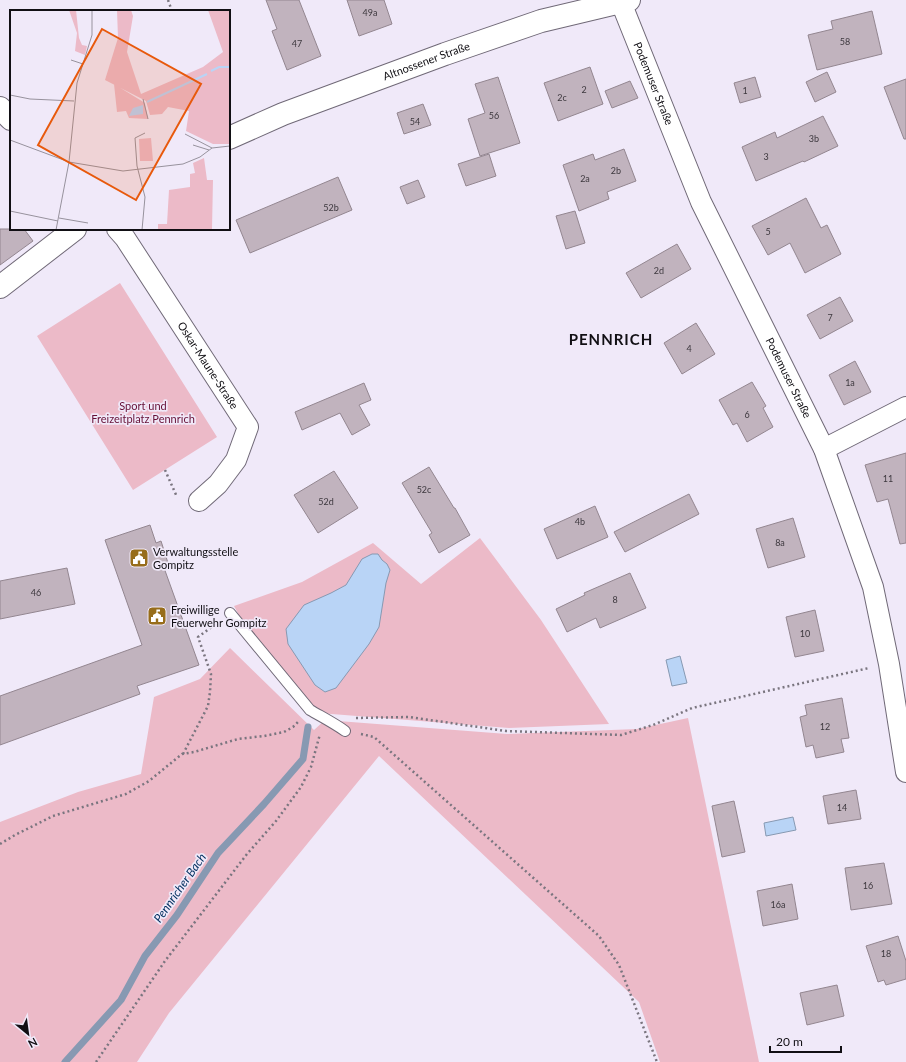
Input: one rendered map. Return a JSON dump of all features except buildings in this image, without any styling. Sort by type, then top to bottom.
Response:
[{"type":"street","name":"Altnossener Straße","points":[[230,138],[284,114],[445,54],[541,21],[623,0]]},
{"type":"street","name":"Podemuser Straße","points":[[623,0],[701,202],[824,449],[873,587],[904,746],[906,772]]},
{"type":"street","points":[[0,108],[10,118]]},
{"type":"street","points":[[0,288],[74,230]]},
{"type":"street","name":"Oskar-Maune-Straße","points":[[118,230],[125,238],[248,427],[236,460],[218,484],[199,501]]},
{"type":"street","points":[[824,449],[906,407]]},
{"type":"lane","points":[[230,613],[310,710],[345,730]]},
{"type":"path","points":[[168,0],[172,10]]},
{"type":"path","points":[[165,470],[177,498]]},
{"type":"path","points":[[0,844],[15,834],[53,816],[126,794],[149,781],[182,754],[208,706],[210,692],[211,674],[198,637],[230,613]]},
{"type":"path","points":[[333,722],[351,718],[409,717],[506,731],[621,735],[652,725],[692,708],[889,664]]},
{"type":"path","points":[[182,754],[194,752],[238,738],[264,736],[284,732],[293,727],[310,710]]},
{"type":"path","points":[[96,1062],[165,961],[247,854],[276,821],[301,787],[311,767],[323,718]]},
{"type":"path","points":[[345,730],[374,737],[599,936],[620,965],[658,1062]]},
{"type":"green space","name":"Sport und Freizeitplatz Pennrich","points":[[120,283],[217,437],[133,490],[37,336]]},
{"type":"green space","points":[[480,538],[541,620],[609,724],[509,728],[319,713],[241,619],[234,606],[302,582],[373,543],[421,584]]},
{"type":"green space","points":[[230,648],[314,730],[325,720],[507,734],[637,729],[688,718],[759,1062],[660,1062],[639,1002],[379,756],[169,1013],[137,1062],[0,1062],[0,822],[78,792],[141,774],[154,697],[200,679]]},
{"type":"water","points":[[372,554],[378,554],[390,570],[386,583],[379,627],[369,644],[336,688],[325,692],[315,685],[288,644],[286,629],[304,605],[346,585],[362,559]]},
{"type":"water","points":[[680,656],[687,683],[672,686],[666,660]]},
{"type":"water","points":[[793,817],[796,830],[766,836],[764,823]]},
{"type":"waterway","name":"Pennricher Bach","points":[[65,1062],[121,1000],[145,956],[177,915],[218,853],[264,804],[303,759],[308,727]]},
{"type":"place","name":"Verwaltungsstelle Gompitz","points":[[139,558]]},
{"type":"place","name":"Freiwillige Feuerwehr Gompitz","points":[[157,616]]},
{"type":"district","name":"PENNRICH","points":[[611,340]]}]
